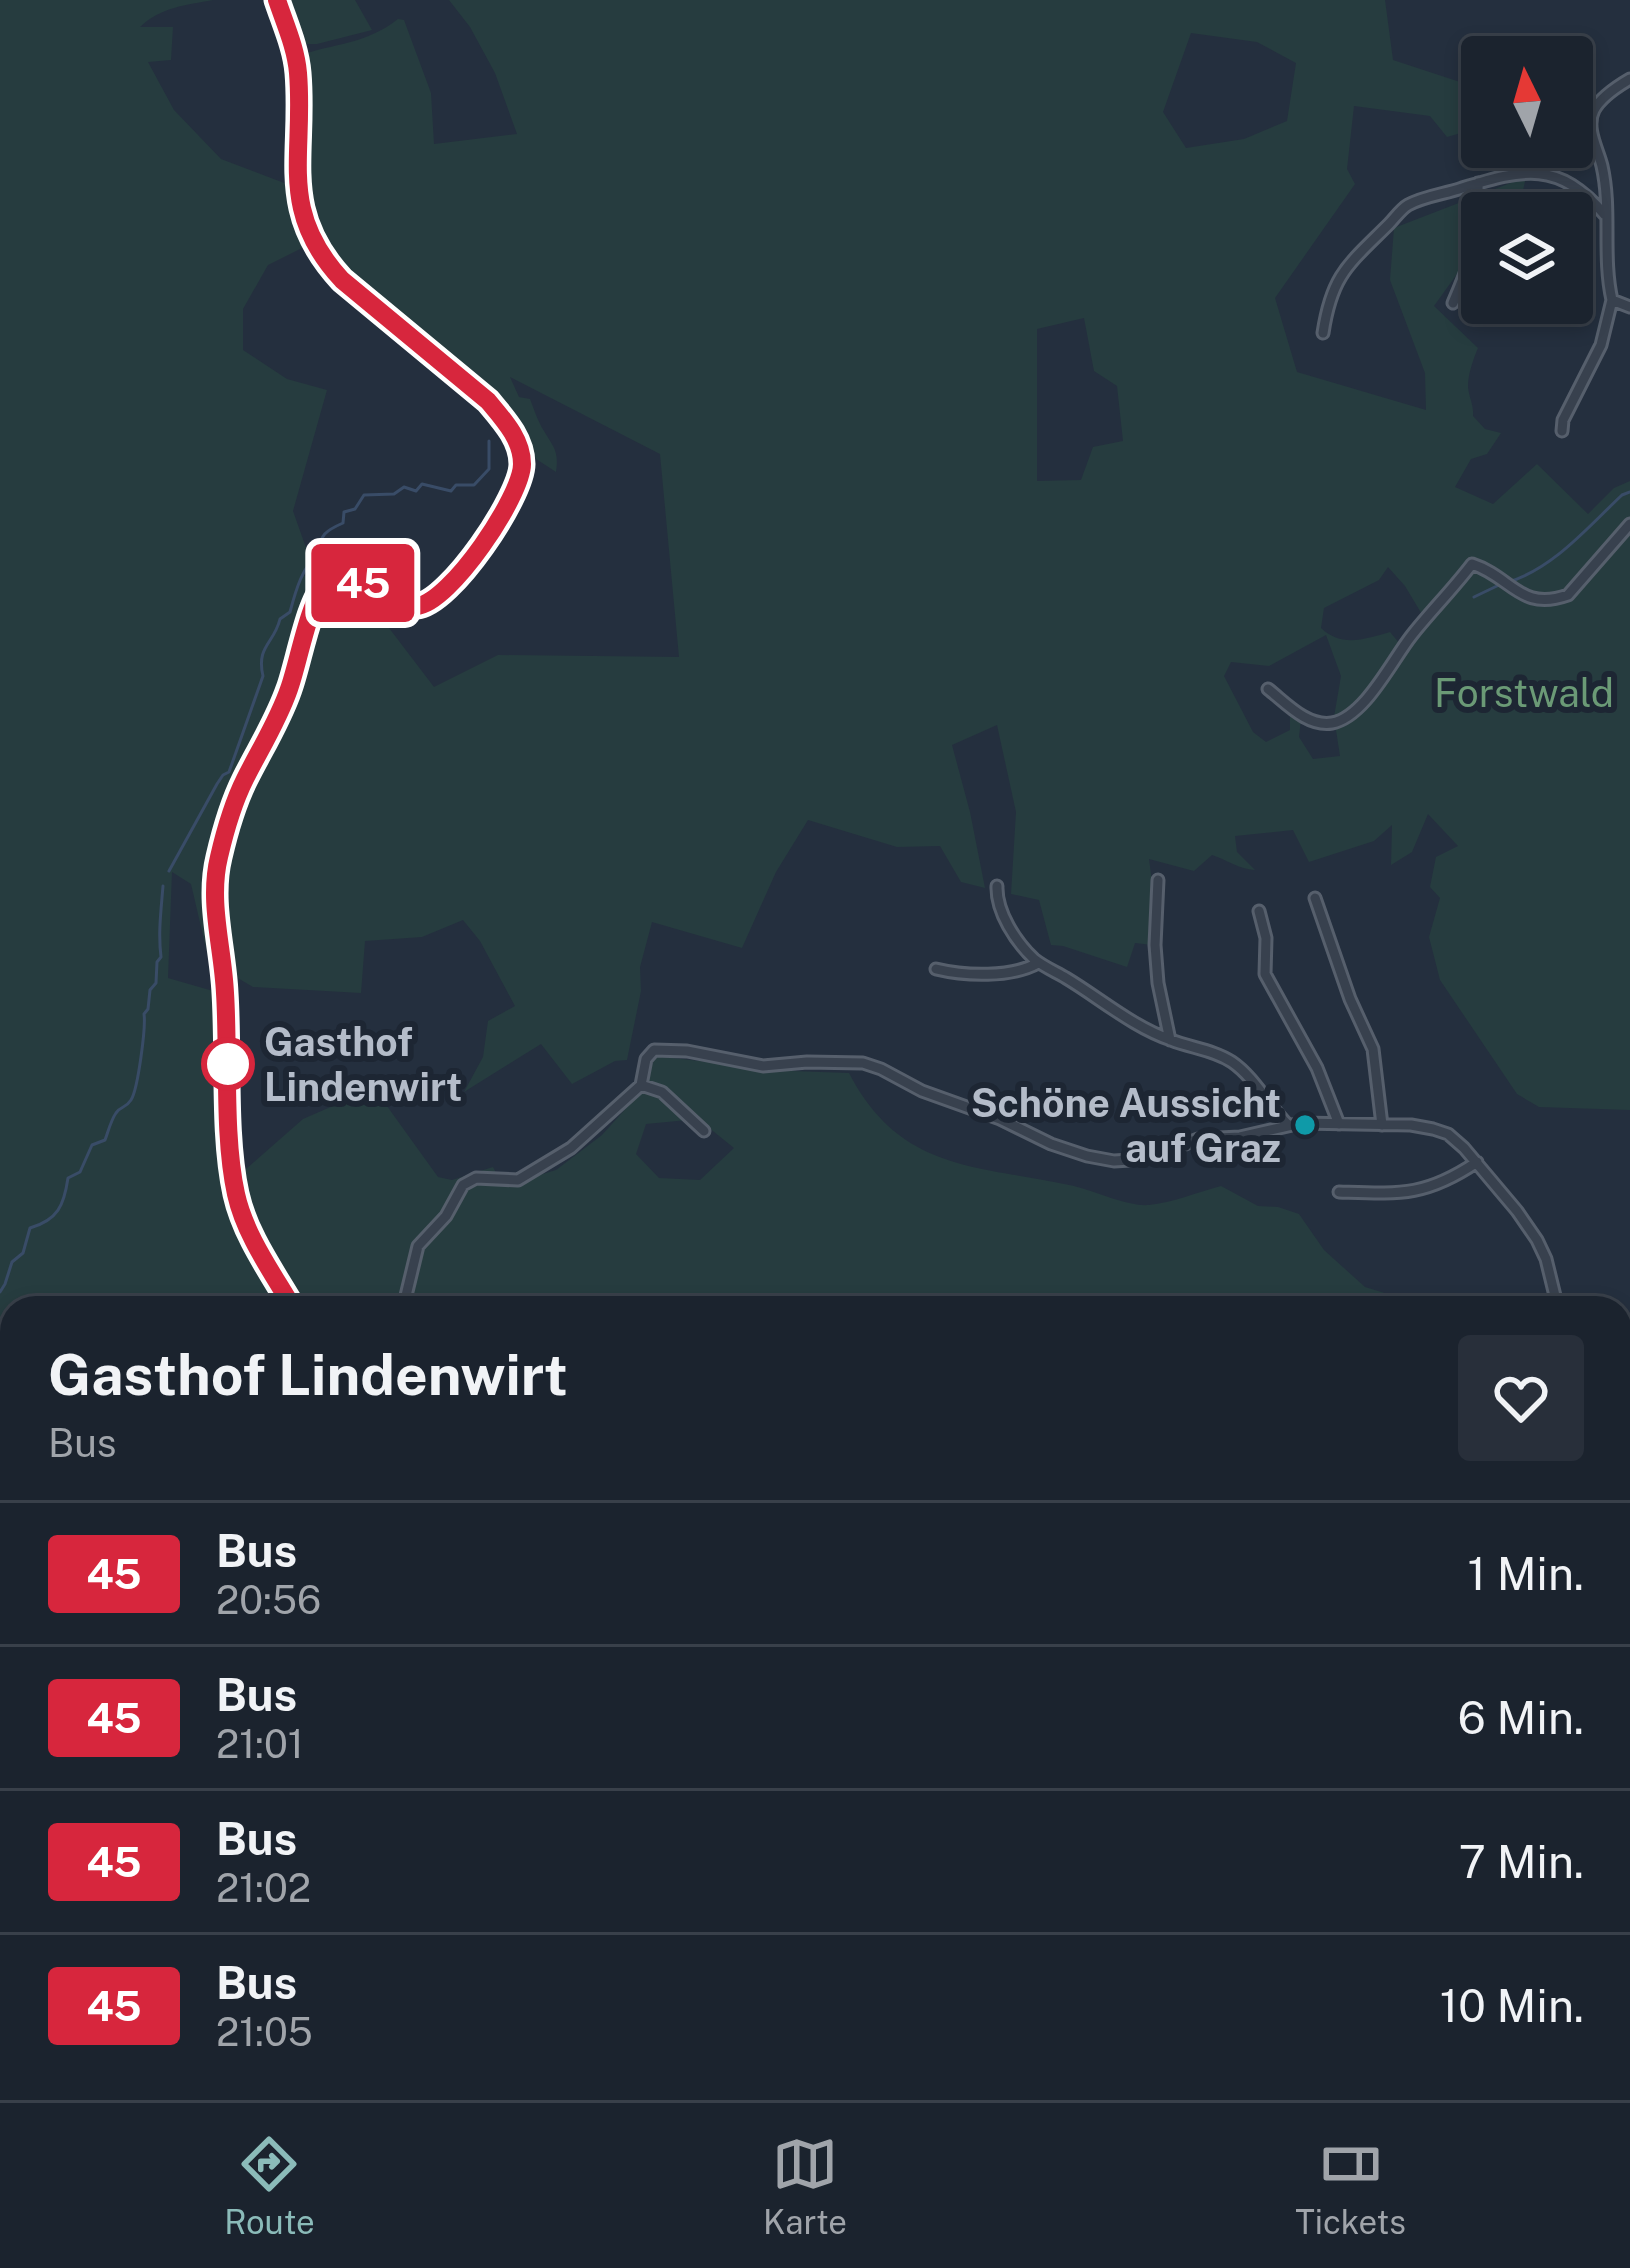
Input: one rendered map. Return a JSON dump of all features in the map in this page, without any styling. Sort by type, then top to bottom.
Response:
[{"type":"street","points":[[277,0],[298,70],[296,180],[309,231],[342,280],[488,401],[519,445],[522,464],[500,517],[443,592],[428,603],[400,603],[345,578],[322,588],[288,693],[227,823],[214,891],[225,985],[235,1191],[248,1228],[286,1296]]},
{"type":"street","points":[[1562,430],[1601,345],[1612,300],[1606,264],[1604,178],[1591,122],[1597,105],[1630,79]]},
{"type":"street","points":[[1323,333],[1328,298],[1345,268],[1405,206],[1499,176],[1538,172],[1569,184],[1605,215]]},
{"type":"street","points":[[1453,302],[1474,254],[1478,183]]},
{"type":"street","points":[[1612,300],[1630,307]]},
{"type":"street","points":[[1268,689],[1306,719],[1334,723],[1346,718],[1372,693],[1408,640],[1472,564],[1544,602],[1568,595],[1630,524]]},
{"type":"street","points":[[1158,880],[1155,945],[1170,1040]]},
{"type":"street","points":[[997,886],[998,901],[1013,933],[1038,963],[1142,1028],[1234,1063],[1288,1125]]},
{"type":"street","points":[[1315,898],[1373,1049],[1382,1125]]},
{"type":"street","points":[[1259,911],[1266,938],[1265,974],[1317,1068],[1339,1124]]},
{"type":"street","points":[[935,969],[998,972],[1038,963]]},
{"type":"street","points":[[406,1296],[418,1246],[446,1216],[464,1185],[476,1178],[526,1177],[583,1139],[640,1085],[646,1059],[654,1050],[763,1066],[863,1063],[1051,1144],[1114,1161],[1147,1159],[1198,1139],[1240,1138],[1288,1125],[1411,1125],[1448,1134],[1477,1162],[1537,1240],[1555,1296]]},
{"type":"street","points":[[640,1085],[662,1092],[704,1131]]},
{"type":"street","points":[[1339,1192],[1420,1191],[1450,1180],[1477,1162]]},
{"type":"green space","name":"Forstwald","points":[[0,0],[213,0],[165,11],[140,27],[173,27],[171,60],[148,62],[174,110],[221,159],[292,186],[308,245],[268,265],[243,309],[243,350],[287,379],[327,390],[293,511],[310,559],[304,576],[341,565],[434,687],[498,655],[679,657],[660,454],[510,377],[519,397],[530,399],[553,446],[556,472],[527,453],[504,409],[346,279],[317,237],[302,190],[302,64],[307,53],[404,20],[431,93],[434,144],[517,134],[495,73],[449,0],[1385,0],[1393,60],[1461,83],[1461,133],[1447,137],[1430,116],[1354,106],[1347,169],[1355,184],[1275,298],[1297,372],[1426,410],[1425,373],[1390,280],[1394,228],[1461,202],[1461,276],[1457,274],[1434,306],[1478,348],[1468,382],[1473,416],[1485,429],[1501,433],[1487,454],[1471,459],[1455,487],[1493,504],[1537,464],[1588,514],[1614,488],[1630,481],[1630,1110],[1539,1107],[1517,1094],[1440,980],[1429,937],[1440,898],[1430,887],[1436,857],[1458,846],[1428,814],[1412,852],[1391,865],[1392,825],[1374,841],[1309,862],[1293,830],[1235,836],[1237,852],[1255,870],[1212,855],[1194,871],[1149,859],[1152,945],[1135,943],[1127,967],[1051,945],[1039,900],[1011,894],[1016,812],[997,725],[952,745],[985,888],[961,882],[940,846],[897,847],[808,820],[776,872],[742,948],[652,922],[640,967],[641,991],[627,1060],[615,1061],[572,1084],[541,1044],[464,1092],[483,1057],[488,1021],[515,1006],[480,941],[463,920],[422,937],[365,941],[361,993],[253,987],[209,961],[191,884],[172,872],[168,978],[213,991],[229,1184],[303,1119],[374,1088],[438,1177],[452,1180],[493,1167],[503,1186],[556,1170],[602,1135],[648,1084],[654,1056],[849,1073],[869,1105],[892,1129],[916,1146],[972,1167],[1078,1187],[1140,1205],[1221,1186],[1258,1206],[1299,1214],[1324,1250],[1365,1287],[1394,1296],[0,1296]],"holes":[[[1191,33],[1257,42],[1296,63],[1287,121],[1244,139],[1186,148],[1163,112]],[[1084,318],[1094,371],[1117,386],[1123,441],[1093,447],[1081,480],[1037,481],[1037,329]],[[1388,567],[1423,616],[1400,644],[1390,632],[1345,640],[1321,628],[1324,608],[1379,580]],[[1326,635],[1341,676],[1334,717],[1340,756],[1313,759],[1299,737],[1301,719],[1290,715],[1290,730],[1266,742],[1253,732],[1224,676],[1231,662],[1269,666]],[[698,1119],[734,1148],[700,1180],[659,1178],[636,1154],[646,1124]]]},
{"type":"green space","points":[[281,0],[355,0],[372,30],[298,44]]},
{"type":"green space","points":[[1526,177],[1523,192],[1487,192]]},
{"type":"waterway","points":[[169,871],[217,784],[229,772],[263,676],[264,651],[280,619],[290,612],[304,571],[320,554],[325,534],[343,523],[344,512],[355,509],[364,495],[394,494],[404,487],[416,491],[422,484],[451,491],[456,485],[474,485],[489,469],[489,441]]},
{"type":"waterway","points":[[1508,582],[1555,557],[1630,492]]},
{"type":"waterway","points":[[1474,597],[1499,585]]},
{"type":"waterway","points":[[0,1292],[12,1262],[23,1253],[30,1228],[58,1210],[68,1178],[80,1172],[92,1145],[105,1140],[114,1116],[134,1094],[144,1014],[161,957],[163,886]]},
{"type":"bus line","name":"45","points":[[277,0],[298,70],[296,180],[309,231],[342,280],[488,401],[519,445],[522,464],[500,517],[443,592],[428,603],[400,603],[345,578],[322,588],[288,693],[227,823],[214,891],[225,985],[235,1191],[248,1228],[286,1296]]},
{"type":"place","name":"Gasthof Lindenwirt","points":[[228,1064]]},
{"type":"place","name":"Schöne Aussicht auf Graz","points":[[1305,1125]]}]
